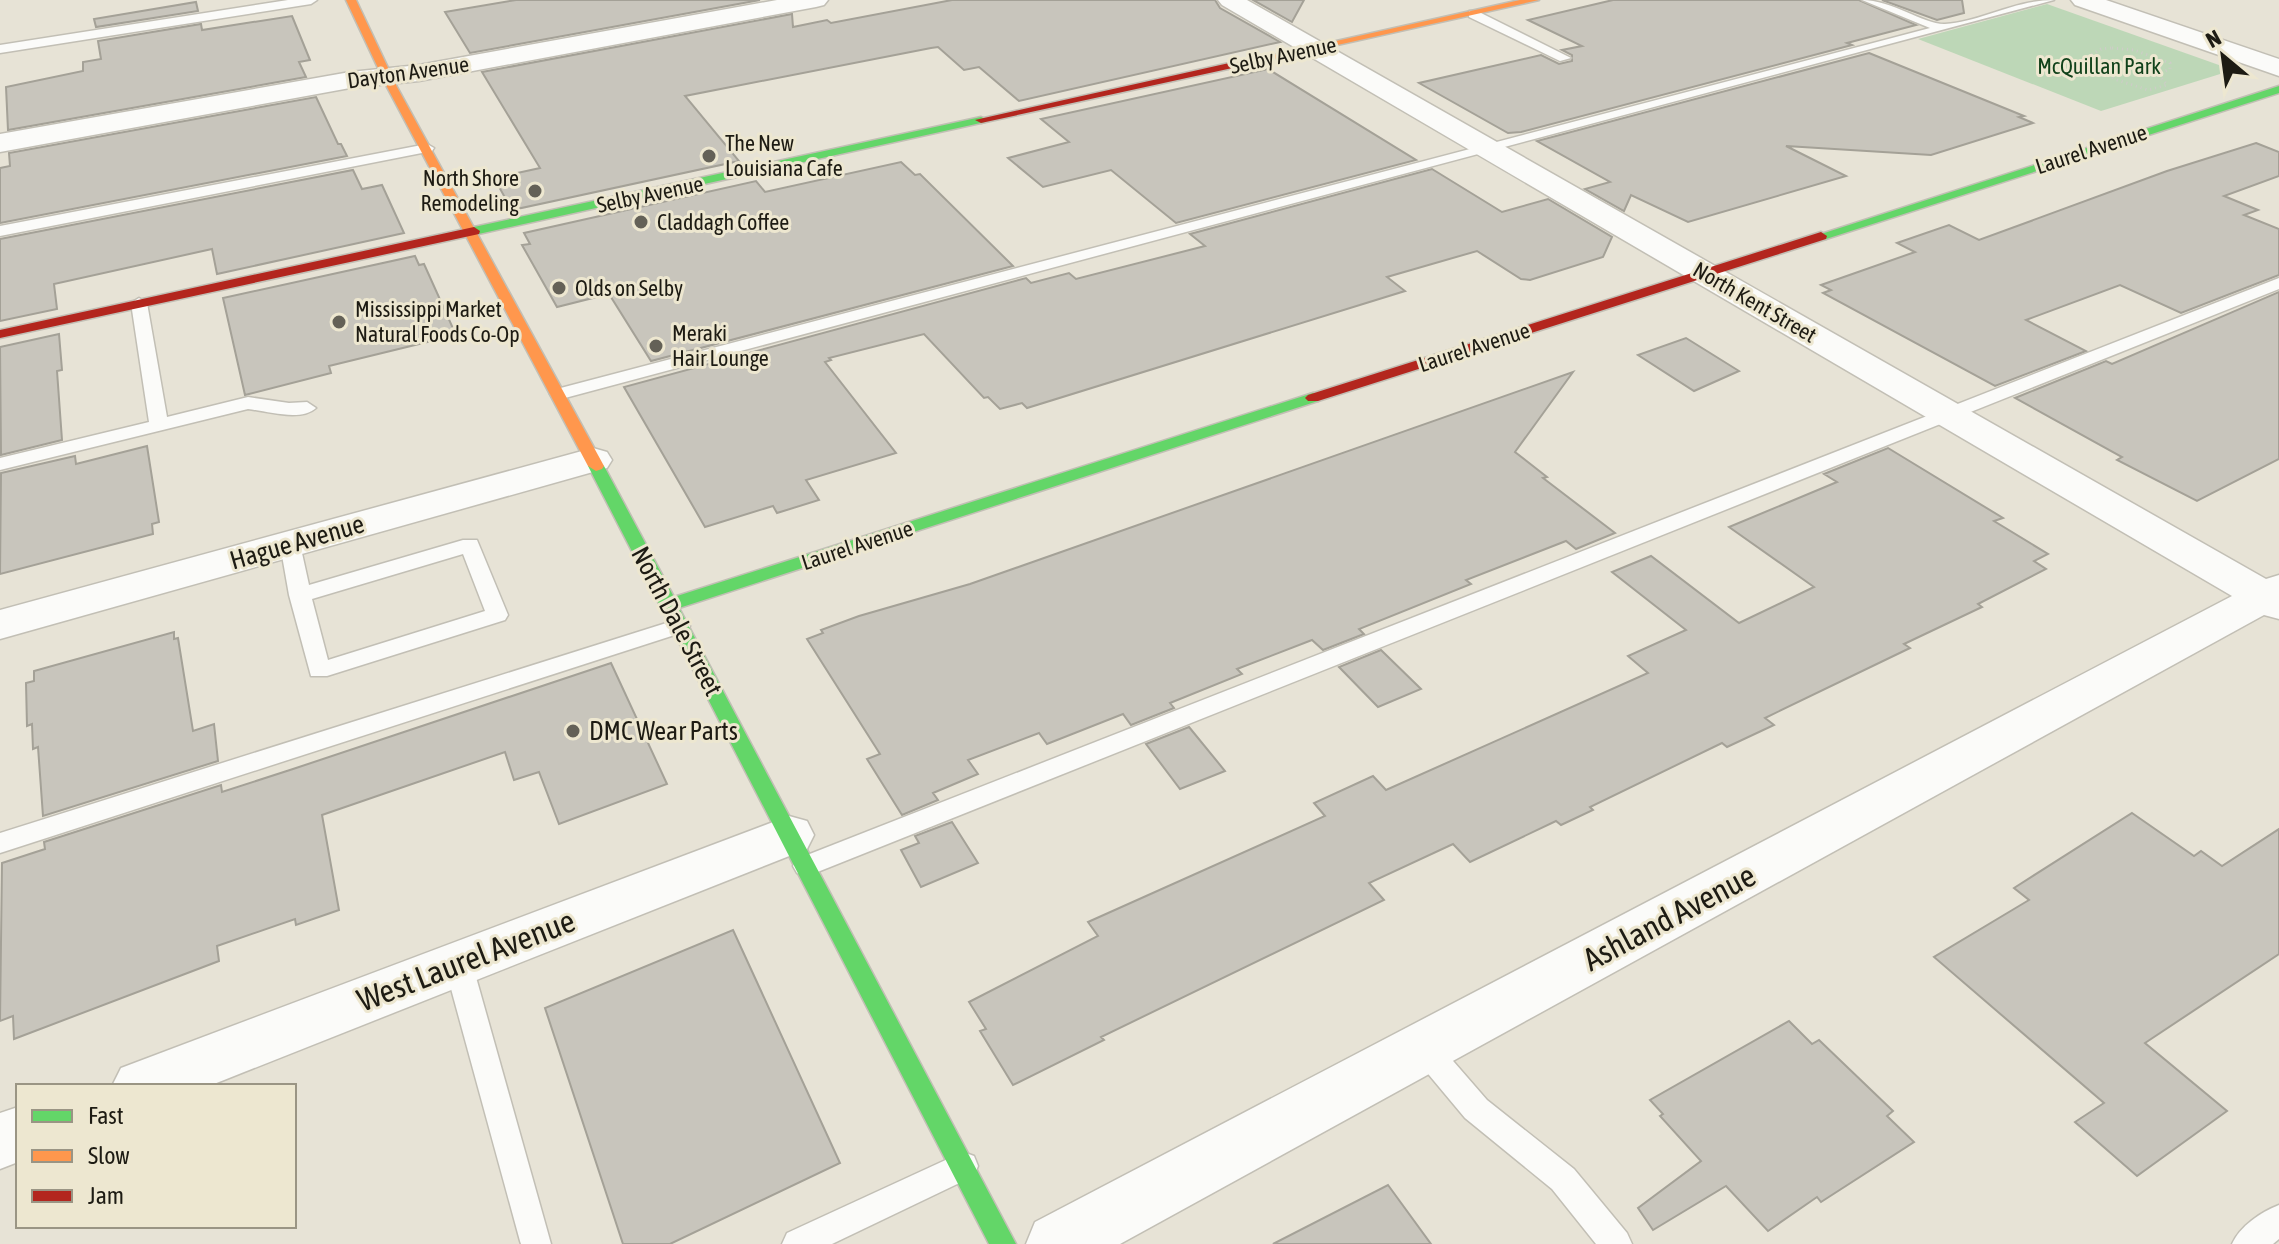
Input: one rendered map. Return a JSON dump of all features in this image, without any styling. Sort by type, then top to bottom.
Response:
[{"type":"street","name":"North Dale Street","points":[[351,0],[379,65],[389,76],[559,394],[1003,1244]]},
{"type":"street","name":"Dayton Avenue","points":[[0,143],[816,0]]},
{"type":"street","name":"North Kent Street","points":[[1230,0],[1706,272],[1950,416],[2274,597]]},
{"type":"street","name":"Selby Avenue","points":[[0,334],[1534,0]]},
{"type":"street","points":[[2083,0],[2279,68]]},
{"type":"street","name":"Laurel Avenue","points":[[674,615],[1706,272],[2279,89]]},
{"type":"street","name":"Hague Avenue","points":[[0,625],[593,460]]},
{"type":"street","name":"Ashland Avenue","points":[[1058,1244],[2274,597]]},
{"type":"street","name":"West Laurel Avenue","points":[[147,1084],[458,963],[798,851]]},
{"type":"lane","points":[[0,49],[311,0]]},
{"type":"lane","points":[[1868,0],[1942,28]]},
{"type":"lane","points":[[559,394],[2048,0]]},
{"type":"lane","points":[[1473,14],[1565,58]]},
{"type":"lane","points":[[0,231],[427,148]]},
{"type":"lane","points":[[798,851],[1950,416],[2279,283]]},
{"type":"lane","points":[[139,303],[159,424]]},
{"type":"lane","points":[[0,464],[248,403],[289,409],[307,408]]},
{"type":"lane","points":[[290,544],[300,595],[319,671],[497,615],[470,545],[300,595]]},
{"type":"lane","points":[[0,843],[674,615]]},
{"type":"lane","points":[[458,963],[536,1241]]},
{"type":"lane","points":[[1424,1048],[1476,1109],[1563,1179],[1616,1244]]},
{"type":"lane","points":[[798,1244],[963,1166]]},
{"type":"lane","points":[[2248,1244],[2279,1220]]},
{"type":"path","points":[[2112,48],[2145,52],[2170,63],[2170,69],[2158,74],[2167,82],[2163,88],[2130,87],[2114,79],[2111,76],[2115,71],[2100,65],[2091,55],[2101,49],[2112,48]]},
{"type":"green space","name":"McQuillan Park","points":[[2047,4],[2233,70],[2101,111],[1918,39]]},
{"type":"building","points":[[516,0],[760,0],[470,53],[445,12]]},
{"type":"building","points":[[952,0],[1215,0],[1220,8],[1280,42],[1019,101],[979,67],[964,70],[938,47],[931,48],[685,96],[739,161],[512,210],[494,178],[540,168],[482,72],[792,14],[793,27],[827,20],[831,23]]},
{"type":"building","points":[[1253,0],[1304,0],[1292,22]]},
{"type":"building","points":[[1613,0],[1859,0],[1916,25],[1847,43],[1852,45],[1521,132],[1508,133],[1419,83],[1541,55],[1559,64],[1572,61],[1572,55],[1562,50],[1582,46],[1528,20]]},
{"type":"building","points":[[1882,0],[1962,0],[1964,13],[1937,20]]},
{"type":"building","points":[[196,2],[198,11],[96,27],[94,19]]},
{"type":"building","points":[[292,16],[310,60],[299,62],[306,77],[8,130],[6,87],[83,71],[83,62],[101,59],[98,41],[201,24],[202,30]]},
{"type":"building","points":[[1869,53],[2024,116],[2019,117],[2033,123],[1931,155],[1786,146],[1846,176],[1688,222],[1631,195],[1624,211],[1585,189],[1610,182],[1537,141]]},
{"type":"building","points":[[1268,69],[1416,160],[1176,223],[1111,170],[1043,187],[1008,158],[1069,142],[1041,119]]},
{"type":"building","points":[[316,97],[347,156],[0,223],[0,168],[10,166],[9,153]]},
{"type":"building","points":[[2256,143],[2279,152],[2279,176],[2224,196],[2258,210],[2244,215],[2279,229],[2279,275],[2181,313],[2120,285],[2026,320],[2086,351],[1995,386],[1823,293],[1831,290],[1821,285],[1915,252],[1897,243],[1949,225],[1979,240],[2167,171]]},
{"type":"building","points":[[901,162],[915,175],[920,174],[1013,266],[651,361],[609,294],[557,307],[522,245],[530,244],[524,233],[756,181],[765,192]]},
{"type":"building","points":[[1432,169],[1502,212],[1548,199],[1612,237],[1603,257],[1530,280],[1521,279],[1477,251],[1387,277],[1405,291],[1027,408],[1022,403],[1000,409],[988,397],[984,398],[924,334],[829,358],[831,360],[825,362],[896,453],[806,480],[819,500],[777,513],[773,506],[705,527],[624,387],[1026,278],[1031,283],[1069,273],[1076,279],[1205,246],[1190,234]]},
{"type":"building","points":[[353,170],[362,189],[382,185],[404,233],[217,274],[212,249],[54,284],[57,309],[0,321],[0,239]]},
{"type":"building","name":"Mississippi Market Natural Foods Co-Op","points":[[415,256],[419,265],[424,264],[456,335],[329,366],[331,373],[245,395],[223,298]]},
{"type":"building","points":[[2279,292],[2279,459],[2197,501],[2117,460],[2122,457],[2015,398],[2106,361],[2112,364]]},
{"type":"building","points":[[59,334],[62,370],[57,371],[62,440],[1,455],[0,347]]},
{"type":"building","points":[[1686,338],[1739,371],[1694,391],[1638,355]]},
{"type":"building","points":[[1573,372],[1515,452],[1547,477],[1543,478],[1615,533],[1576,549],[1566,541],[1466,580],[1471,584],[1359,629],[1364,634],[1323,650],[1312,640],[1237,669],[1242,674],[1170,703],[1174,708],[1131,725],[1123,714],[1047,744],[1039,733],[968,760],[978,774],[933,793],[938,800],[902,815],[867,759],[880,754],[807,639],[823,633],[821,630],[859,616],[970,584]]},
{"type":"building","points":[[147,446],[159,522],[152,524],[153,534],[0,574],[1,473],[75,456],[76,464]]},
{"type":"building","points":[[1888,448],[2003,518],[1994,521],[2048,554],[2034,561],[2046,569],[1978,604],[1982,607],[1904,644],[1910,648],[1765,718],[1774,725],[1727,747],[1722,743],[1590,807],[1593,810],[1561,825],[1556,821],[1470,862],[1453,844],[1369,883],[1384,900],[1101,1037],[1104,1040],[1013,1085],[980,1031],[986,1029],[969,1002],[1098,936],[1088,922],[1325,816],[1314,803],[1373,776],[1386,790],[1648,673],[1628,656],[1686,630],[1612,572],[1651,556],[1739,623],[1814,587],[1729,527],[1837,482],[1824,474]]},
{"type":"building","points":[[174,632],[174,639],[178,638],[193,731],[214,724],[218,761],[43,816],[38,747],[33,749],[32,724],[27,726],[26,683],[34,681],[34,671]]},
{"type":"building","points":[[1381,650],[1421,689],[1378,707],[1339,667]]},
{"type":"building","points":[[611,663],[667,784],[559,824],[539,772],[514,780],[505,752],[322,815],[339,910],[296,925],[295,919],[217,946],[219,961],[14,1039],[13,1016],[0,1021],[2,863],[45,849],[44,842],[221,785],[222,792]]},
{"type":"building","points":[[1189,727],[1225,771],[1180,789],[1146,744]]},
{"type":"building","points":[[2132,813],[2194,856],[2201,851],[2222,866],[2279,829],[2279,954],[2145,1043],[2227,1111],[2137,1176],[2075,1122],[2104,1103],[1934,957],[2029,900],[2014,888]]},
{"type":"building","points":[[952,822],[978,863],[921,887],[901,850],[919,843],[915,836]]},
{"type":"building","points":[[733,930],[840,1163],[670,1244],[623,1244],[545,1008]]},
{"type":"building","points":[[1789,1021],[1812,1044],[1819,1040],[1893,1111],[1887,1116],[1914,1142],[1821,1202],[1817,1197],[1768,1231],[1726,1186],[1653,1230],[1638,1208],[1701,1161],[1660,1116],[1663,1114],[1650,1100]]},
{"type":"building","points":[[1388,1185],[1431,1244],[1273,1244]]},
{"type":"traffic: fast","points":[[1821,236],[2279,89]]},
{"type":"traffic: fast","points":[[474,231],[981,120]]},
{"type":"traffic: fast","points":[[668,605],[1313,398]]},
{"type":"traffic: fast","points":[[596,466],[1003,1244]]},
{"type":"traffic: slow","points":[[351,0],[392,87],[596,466]]},
{"type":"traffic: slow","points":[[1265,58],[1534,0]]},
{"type":"traffic: jam","points":[[981,120],[1265,58]]},
{"type":"traffic: jam","points":[[0,334],[474,231]]},
{"type":"traffic: jam","points":[[1313,398],[1821,236]]},
{"type":"place","name":"The New Louisiana Cafe","points":[[709,156]]},
{"type":"place","name":"North Shore Remodeling","points":[[535,191]]},
{"type":"place","name":"Claddagh Coffee","points":[[641,222]]},
{"type":"place","name":"Olds on Selby","points":[[559,288]]},
{"type":"place","name":"Mississippi Market Natural Foods Co-Op","points":[[339,322]]},
{"type":"place","name":"Meraki Hair Lounge","points":[[656,346]]},
{"type":"place","name":"DMC Wear Parts","points":[[573,731]]}]
